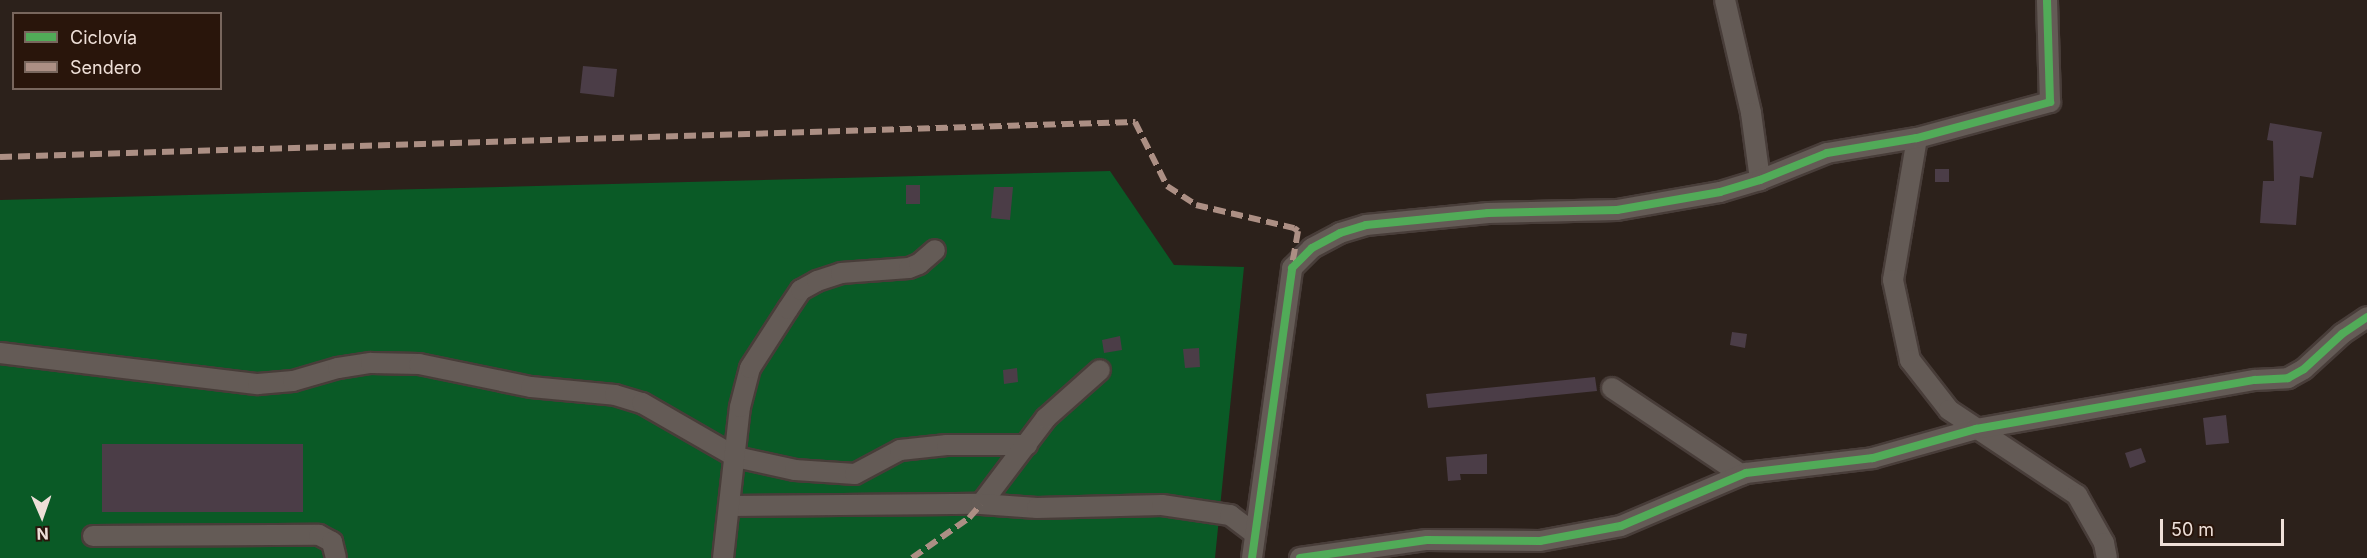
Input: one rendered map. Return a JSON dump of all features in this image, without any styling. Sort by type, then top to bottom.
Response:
[{"type":"street","points":[[1725,0],[1751,113],[1760,180]]},
{"type":"street","points":[[1252,558],[1292,268],[1312,248],[1340,233],[1366,225],[1488,213],[1617,210],[1720,192],[1760,180],[1827,153],[1917,138],[2050,102],[2047,0]]},
{"type":"street","points":[[1917,138],[1893,280],[1910,360],[1949,410],[2077,495],[2104,543],[2107,558]]},
{"type":"street","points":[[723,558],[740,407],[750,368],[801,290],[817,281],[841,273],[909,268],[919,264],[935,250]]},
{"type":"street","points":[[1300,558],[1427,540],[1540,541],[1621,526],[1742,475],[1873,458],[1976,429],[2255,380],[2288,378],[2304,369],[2342,334],[2367,316]]},
{"type":"street","points":[[0,353],[258,384],[293,381],[338,368],[371,363],[419,364],[531,387],[615,395],[642,404],[736,457],[795,470],[849,474],[900,450],[947,445],[1028,445]]},
{"type":"street","points":[[981,504],[1028,445],[1046,418],[1100,370]]},
{"type":"street","points":[[1612,388],[1742,475]]},
{"type":"street","points":[[730,506],[981,504],[1037,508],[1162,505],[1230,515],[1255,534]]},
{"type":"street","points":[[93,536],[319,535],[332,542],[336,558]]},
{"type":"green space","points":[[1110,171],[1174,265],[1244,267],[1215,558],[0,558],[0,200]]},
{"type":"building","points":[[583,66],[617,69],[614,97],[580,93]]},
{"type":"building","points":[[2270,123],[2322,132],[2313,178],[2300,176],[2296,225],[2260,223],[2263,181],[2274,181],[2273,141],[2267,140]]},
{"type":"building","points":[[1935,169],[1949,169],[1949,182],[1935,182]]},
{"type":"building","points":[[906,185],[920,185],[920,204],[906,204]]},
{"type":"building","points":[[994,187],[1013,187],[1010,220],[991,218]]},
{"type":"building","points":[[1732,332],[1747,334],[1745,348],[1730,345]]},
{"type":"building","points":[[1120,336],[1122,350],[1104,353],[1102,340]]},
{"type":"building","points":[[1199,348],[1200,367],[1185,368],[1183,349]]},
{"type":"building","points":[[1017,368],[1018,382],[1004,384],[1003,370]]},
{"type":"building","points":[[1595,377],[1597,391],[1428,408],[1426,394]]},
{"type":"building","points":[[2226,415],[2229,443],[2206,445],[2203,418]]},
{"type":"building","points":[[102,444],[303,444],[303,512],[102,512]]},
{"type":"building","points":[[2141,448],[2146,462],[2130,468],[2125,453]]},
{"type":"building","points":[[1487,454],[1487,474],[1460,474],[1461,480],[1448,481],[1446,457]]},
{"type":"marked path","points":[[0,157],[1135,122],[1167,186],[1196,205],[1294,228],[1298,231],[1292,266]]},
{"type":"marked path","points":[[912,558],[969,518],[981,504]]},
{"type":"cycle path","points":[[1252,558],[1292,268],[1312,248],[1340,233],[1366,225],[1488,213],[1617,210],[1720,192],[1760,180],[1827,153],[1917,138],[2050,102],[2047,0]]},
{"type":"cycle path","points":[[1300,558],[1427,540],[1540,541],[1621,526],[1746,473],[1873,458],[1976,429],[2255,380],[2288,378],[2304,369],[2342,334],[2367,317]]}]
